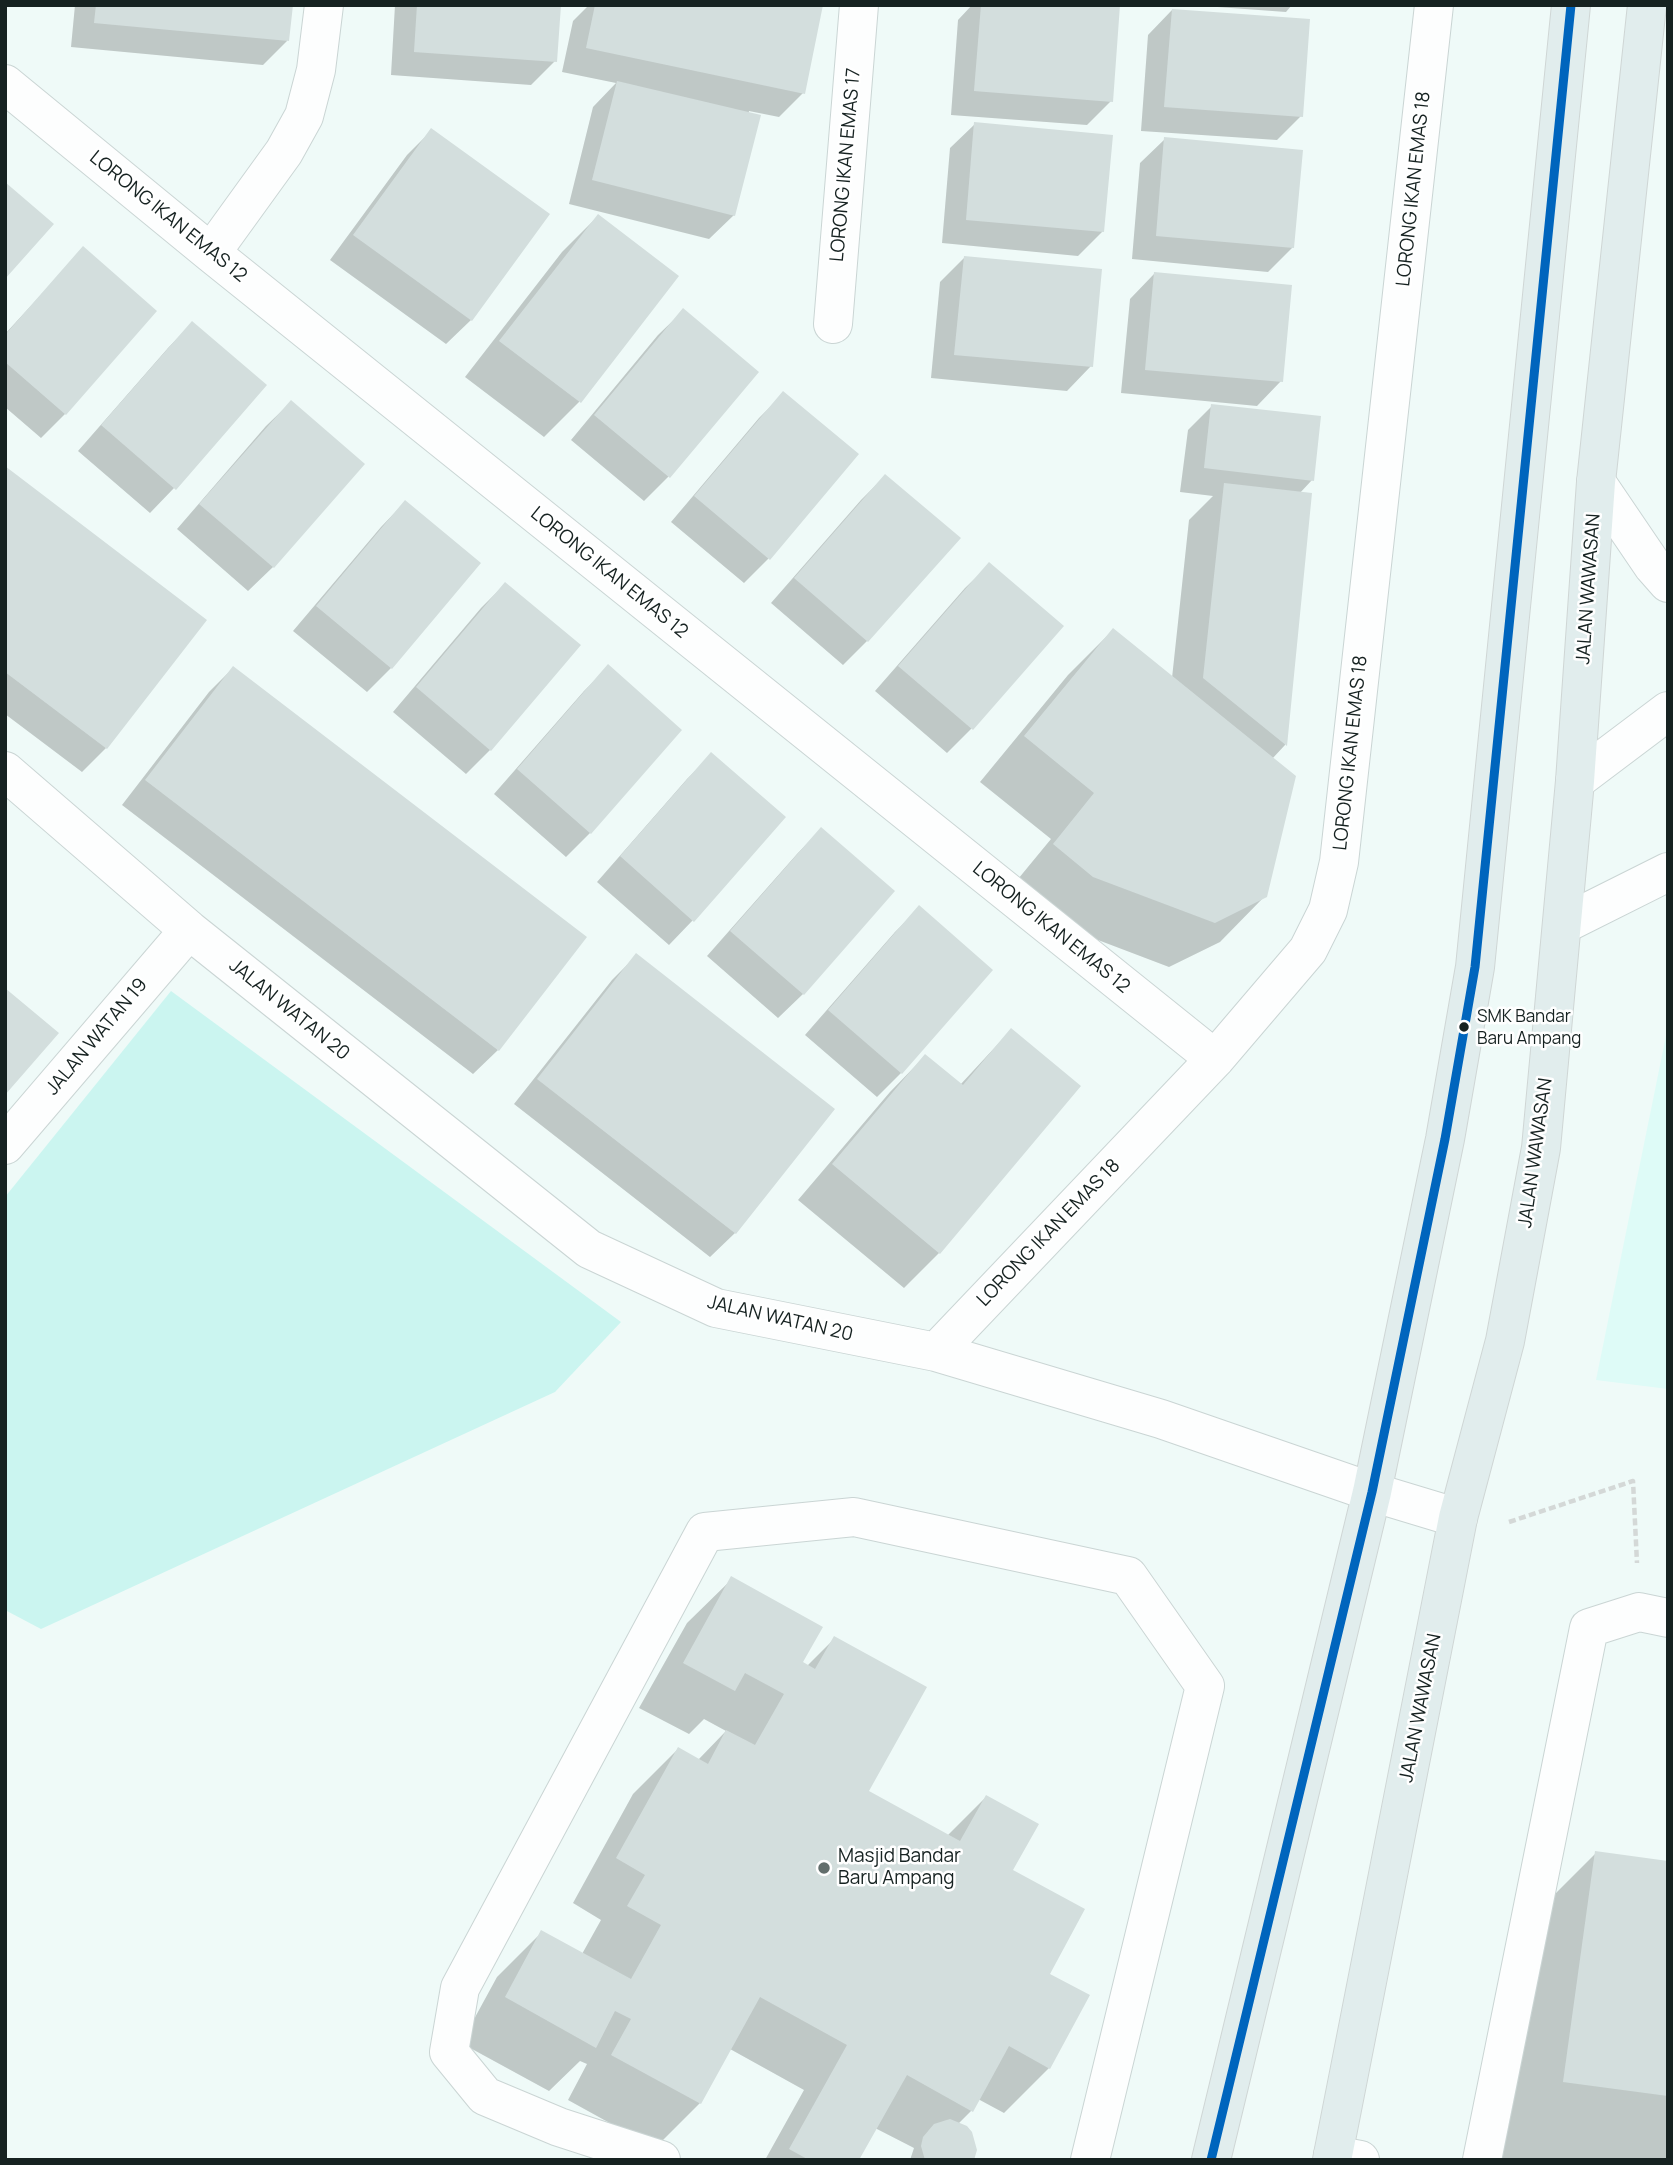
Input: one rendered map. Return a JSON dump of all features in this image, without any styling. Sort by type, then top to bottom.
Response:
[{"type":"main road","points":[[1211,2160],[1372,1492],[1445,1139],[1475,967],[1571,5]]},
{"type":"main road","name":"JALAN WAWASAN","points":[[1342,2158],[1456,1529],[1505,1342],[1541,1148],[1575,781],[1596,482],[1647,5]]},
{"type":"street","points":[[211,253],[284,152],[304,116],[316,69],[324,5]]},
{"type":"street","name":"LORONG IKAN EMAS 17","points":[[834,324],[859,5]]},
{"type":"street","name":"LORONG IKAN EMAS 18","points":[[936,1352],[1215,1059],[1308,950],[1328,910],[1339,862],[1434,5]]},
{"type":"street","name":"LORONG IKAN EMAS 12","points":[[5,84],[211,253],[1215,1059]]},
{"type":"street","points":[[1596,482],[1653,566],[1668,583]]},
{"type":"street","points":[[1575,781],[1668,711]]},
{"type":"street","name":"JALAN WATAN 20","points":[[5,771],[189,930],[589,1249],[716,1308],[936,1352],[1161,1419],[1372,1492],[1456,1529]]},
{"type":"street","points":[[1562,925],[1668,873]]},
{"type":"street","name":"JALAN WATAN 19","points":[[5,1145],[189,930]]},
{"type":"street","points":[[661,2160],[559,2127],[485,2096],[449,2052],[460,1988],[705,1532],[854,1517],[1128,1576],[1205,1686],[1090,2160]]},
{"type":"street","points":[[1482,2160],[1589,1628],[1653,1615]]},
{"type":"path","points":[[1456,1529],[1633,1481],[1653,1615]]},
{"type":"shaded area","points":[[171,991],[621,1322],[555,1392],[41,1629],[5,1610],[5,1197]]},
{"type":"shaded area","points":[[1668,1026],[1668,1389],[1596,1380]]},
{"type":"building","points":[[96,5],[293,5],[289,41],[94,23]]},
{"type":"building","points":[[417,5],[561,5],[557,62],[414,52]]},
{"type":"building","points":[[595,5],[823,5],[805,94],[586,48]]},
{"type":"building","points":[[981,5],[1120,5],[1113,102],[974,91]]},
{"type":"building","points":[[1172,9],[1310,19],[1303,117],[1164,107]]},
{"type":"building","points":[[617,81],[761,115],[735,216],[592,180]]},
{"type":"building","points":[[974,122],[1113,135],[1104,232],[966,220]]},
{"type":"building","points":[[431,128],[550,214],[472,321],[353,235]]},
{"type":"building","points":[[1164,137],[1303,150],[1294,248],[1156,236]]},
{"type":"building","points":[[5,182],[54,224],[5,279]]},
{"type":"building","points":[[598,214],[679,276],[581,403],[499,341]]},
{"type":"building","points":[[83,246],[157,311],[66,415],[5,362],[5,335]]},
{"type":"building","points":[[964,256],[1102,269],[1093,367],[954,355]]},
{"type":"building","points":[[1154,272],[1292,285],[1283,382],[1145,370]]},
{"type":"building","points":[[683,308],[759,372],[670,478],[594,415]]},
{"type":"building","points":[[192,321],[267,385],[176,490],[101,425]]},
{"type":"building","points":[[783,391],[859,454],[770,560],[694,496]]},
{"type":"building","points":[[291,400],[365,464],[274,568],[199,504]]},
{"type":"building","points":[[1211,404],[1321,416],[1314,481],[1204,468]]},
{"type":"building","points":[[5,466],[207,620],[107,749],[5,672]]},
{"type":"building","points":[[885,474],[961,538],[868,642],[794,578]]},
{"type":"building","points":[[1224,483],[1312,493],[1287,746],[1203,678]]},
{"type":"building","points":[[405,500],[481,563],[392,669],[316,606]]},
{"type":"building","points":[[989,562],[1064,626],[973,730],[898,666]]},
{"type":"building","points":[[505,582],[581,645],[491,751],[416,687]]},
{"type":"building","points":[[1113,628],[1296,776],[1267,897],[1215,923],[1093,877],[1053,844],[1094,793],[1024,736]]},
{"type":"building","points":[[608,664],[682,730],[591,834],[517,769]]},
{"type":"building","points":[[233,666],[587,937],[499,1051],[145,780]]},
{"type":"building","points":[[711,752],[786,817],[694,922],[620,856]]},
{"type":"building","points":[[821,827],[895,891],[804,995],[730,931]]},
{"type":"building","points":[[919,905],[993,970],[902,1074],[828,1010]]},
{"type":"building","points":[[636,953],[835,1109],[736,1234],[537,1079]]},
{"type":"building","points":[[5,988],[59,1033],[5,1095]]},
{"type":"building","points":[[1011,1028],[1081,1086],[940,1254],[832,1164],[925,1054],[963,1085]]},
{"type":"building","name":"Masjid Bandar Baru Ampang","points":[[731,1576],[823,1627],[803,1662],[815,1669],[834,1636],[927,1687],[869,1791],[960,1841],[986,1795],[1039,1824],[1013,1870],[1085,1909],[1050,1974],[1090,1995],[1050,2069],[1009,2046],[973,2112],[907,2075],[859,2160],[809,2160],[789,2149],[847,2045],[760,1997],[701,2104],[611,2055],[631,2019],[615,2011],[596,2048],[505,1997],[541,1930],[631,1979],[661,1925],[627,1906],[645,1875],[616,1858],[678,1747],[708,1764],[726,1730],[755,1745],[784,1694],[745,1673],[735,1691],[683,1663]]},
{"type":"building","points":[[1595,1851],[1668,1861],[1668,2096],[1563,2082]]},
{"type":"building","points":[[950,2119],[967,2126],[972,2132],[977,2150],[974,2160],[925,2160],[921,2146],[923,2137],[934,2124]]},
{"type":"transit line","points":[[1211,2160],[1372,1492],[1445,1139],[1475,967],[1571,5]]},
{"type":"place","name":"SMK Bandar Baru Ampang","points":[[1464,1027]]},
{"type":"place","name":"Masjid Bandar Baru Ampang","points":[[824,1868]]}]
